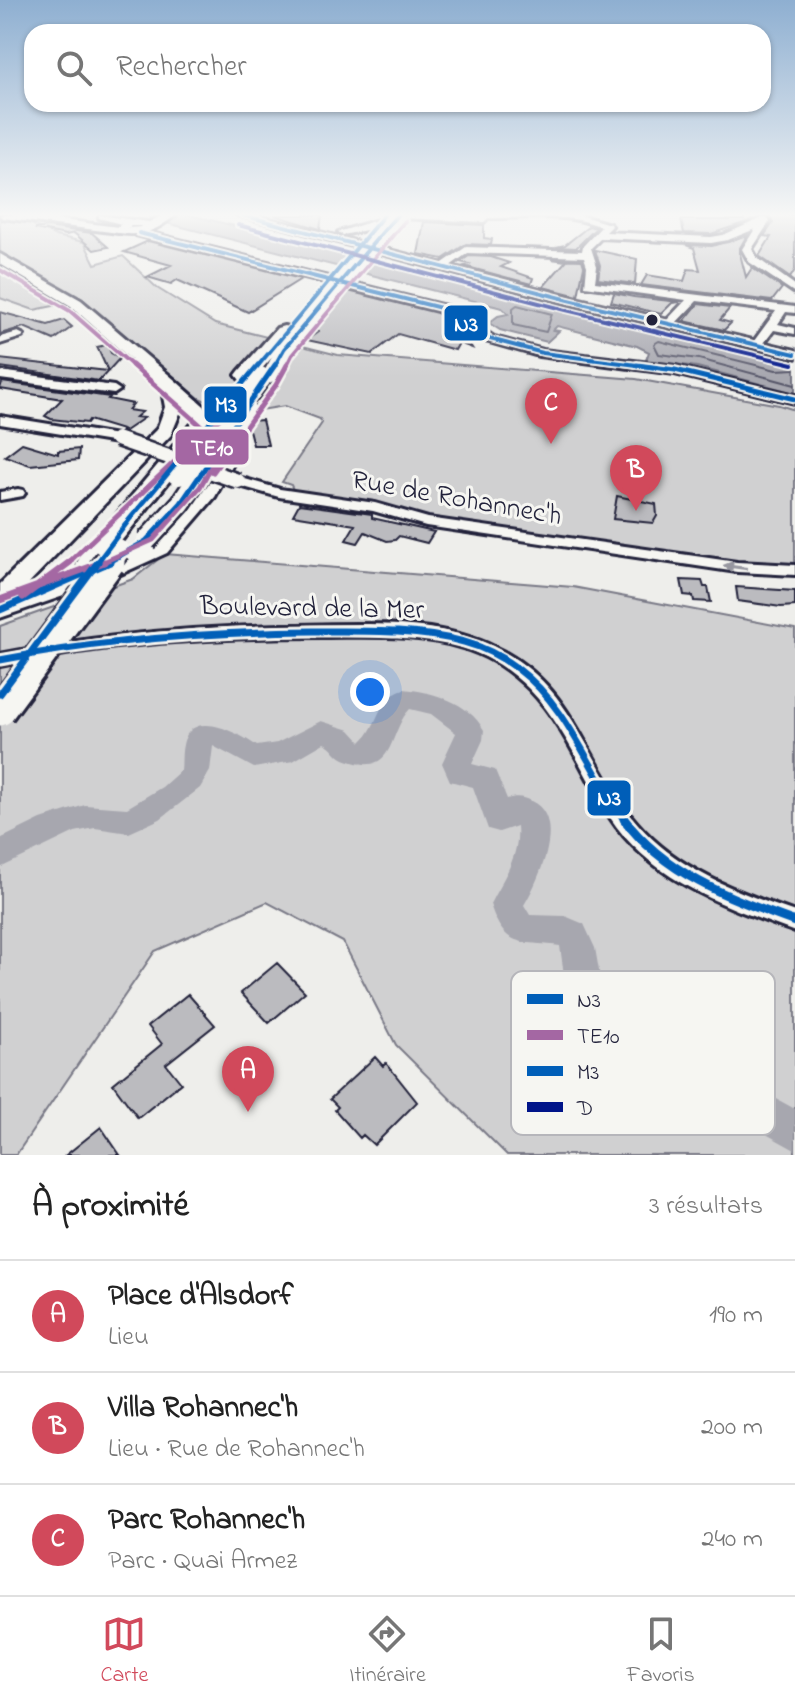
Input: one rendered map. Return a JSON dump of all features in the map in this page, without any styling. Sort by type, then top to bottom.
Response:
[{"type":"highway","points":[[0,681],[166,470],[338,269]]},
{"type":"highway","points":[[0,711],[118,551],[166,470],[284,349],[352,269]]},
{"type":"main road","points":[[0,610],[93,578],[159,548],[208,493],[226,460],[223,441],[215,425],[76,303],[18,269]]},
{"type":"main road","points":[[0,610],[117,559],[146,541],[181,503],[268,379],[284,349]]},
{"type":"main road","points":[[0,597],[165,431],[174,407],[169,384]]},
{"type":"main road","points":[[0,597],[47,569],[166,470]]},
{"type":"street","points":[[287,269],[445,309],[490,339],[530,350],[687,372],[795,399]]},
{"type":"street","points":[[449,269],[795,354]]},
{"type":"street","points":[[592,269],[589,284],[789,310]]},
{"type":"street","points":[[765,269],[795,290]]},
{"type":"street","points":[[592,306],[604,287]]},
{"type":"street","points":[[670,323],[693,299]]},
{"type":"street","points":[[757,345],[770,326],[789,310]]},
{"type":"street","points":[[770,326],[795,331]]},
{"type":"street","points":[[0,341],[18,335]]},
{"type":"street","points":[[0,375],[114,390]]},
{"type":"street","name":"Rue de Rohannec'h","points":[[0,420],[117,439],[279,493],[375,507],[426,522],[763,571],[795,570]]},
{"type":"street","points":[[0,496],[18,493]]},
{"type":"street","name":"Boulevard de la Mer","points":[[0,660],[69,644],[175,632],[344,631],[418,634],[465,643],[510,664],[552,702],[619,814],[652,853],[705,885],[795,922]]},
{"type":"shaded area","points":[[0,269],[137,269],[157,288],[215,324],[338,355],[636,379],[795,410],[795,567],[758,567],[434,520],[372,502],[294,492],[291,485],[282,482],[322,423],[320,419],[285,406],[236,414],[199,398],[111,324],[63,304],[34,310],[0,298]]},
{"type":"shaded area","points":[[165,554],[573,587],[795,629],[795,1155],[507,1155],[396,1045],[343,942],[267,902],[155,951],[16,1155],[0,1155],[0,626],[133,579]]},
{"type":"water","points":[[347,269],[411,269],[629,322],[628,326],[778,362],[783,359],[795,362],[795,393],[697,367],[646,360],[649,352],[637,346],[557,326],[553,330],[559,331],[547,342],[500,330],[489,323],[498,316],[508,314],[502,308]]},
{"type":"building","points":[[163,269],[260,269],[301,279],[248,312],[177,280],[171,284],[147,277]]},
{"type":"building","points":[[475,269],[507,269],[533,278],[531,284]]},
{"type":"building","points":[[559,269],[583,269],[578,296],[543,287]]},
{"type":"building","points":[[599,269],[636,269],[635,284],[598,279]]},
{"type":"building","points":[[688,269],[744,269],[746,277],[753,269],[782,288],[772,301],[641,285],[647,275],[684,281]]},
{"type":"building","points":[[777,269],[795,269],[790,278]]},
{"type":"building","points":[[348,291],[437,313],[460,330],[472,348],[459,343],[455,350],[398,334],[372,354],[307,340],[318,332],[314,331]]},
{"type":"building","points":[[614,293],[680,302],[672,303],[661,314],[611,302]]},
{"type":"building","points":[[698,304],[730,308],[720,320],[731,323],[724,330],[684,321]]},
{"type":"building","points":[[0,312],[48,325],[64,320],[72,327],[54,340],[24,327],[0,334]]},
{"type":"building","points":[[107,345],[111,353],[120,358],[99,381],[0,367],[0,359],[108,371],[97,347]]},
{"type":"building","points":[[2,382],[110,397],[108,399],[133,404],[128,410],[142,412],[136,417],[144,418],[125,431],[89,420],[87,423],[51,419],[45,416],[62,399],[0,389]]},
{"type":"building","points":[[262,420],[268,445],[253,445],[248,426],[251,421]]},
{"type":"building","points":[[22,443],[58,454],[58,451],[79,449],[78,460],[30,465],[5,456]]},
{"type":"building","points":[[617,496],[656,504],[657,516],[653,523],[613,519]]},
{"type":"building","points":[[299,504],[372,514],[372,518],[434,532],[427,543],[399,536],[387,541],[365,532],[358,543],[346,540],[355,525],[293,515]]},
{"type":"building","points":[[681,580],[702,581],[704,587],[708,587],[711,602],[694,601],[693,596],[684,595]]},
{"type":"building","points":[[736,587],[795,591],[795,606],[738,601]]},
{"type":"building","points":[[277,963],[305,992],[269,1023],[241,993]]},
{"type":"building","points":[[188,994],[215,1025],[166,1064],[181,1083],[138,1118],[113,1084],[162,1044],[148,1026]]},
{"type":"building","points":[[375,1057],[383,1066],[386,1063],[417,1102],[374,1145],[363,1135],[360,1138],[335,1110],[338,1107],[330,1099]]},
{"type":"building","points":[[101,1127],[120,1155],[66,1155]]},
{"type":"waterway","points":[[0,855],[74,820],[95,816],[122,821],[149,811],[190,780],[196,767],[197,743],[204,737],[219,736],[254,757],[283,753],[321,732],[340,737],[353,751],[366,754],[381,740],[396,706],[404,699],[424,702],[448,711],[470,730],[469,740],[457,763],[460,773],[485,778],[499,820],[515,808],[523,810],[532,823],[531,853],[526,870],[507,904],[511,918],[527,930],[557,930],[572,935],[582,971]]},
{"type":"waterway","points":[[775,1119],[795,1130]]},
{"type":"transit line","name":"N3","points":[[284,269],[445,309],[490,339],[543,353],[675,370],[795,399]]},
{"type":"transit line","name":"M3","points":[[0,694],[129,520],[339,269]]},
{"type":"transit line","name":"N3","points":[[0,610],[117,559],[146,541],[181,503],[268,379],[284,349],[352,269]]},
{"type":"transit line","name":"TE10","points":[[213,472],[276,385],[292,355],[365,269]]},
{"type":"transit line","name":"D","points":[[407,269],[793,364]]},
{"type":"transit line","name":"N3","points":[[449,269],[795,354]]},
{"type":"transit line","name":"TE10","points":[[0,270],[70,311],[207,431],[216,458],[200,487],[153,540],[89,569],[0,600]]},
{"type":"transit line","name":"TE10","points":[[23,597],[78,556],[158,475],[231,408]]},
{"type":"transit line","name":"N3","points":[[0,660],[119,641],[238,632],[392,632],[428,635],[473,645],[525,674],[545,695],[567,725],[615,807],[631,830],[650,849],[694,880],[795,922]]},
{"type":"place","name":"Parc Rohannec'h","points":[[551,444]]},
{"type":"place","name":"Villa Rohannec'h","points":[[636,511]]},
{"type":"place","name":"Place d'Alsdorf","points":[[248,1112]]}]
